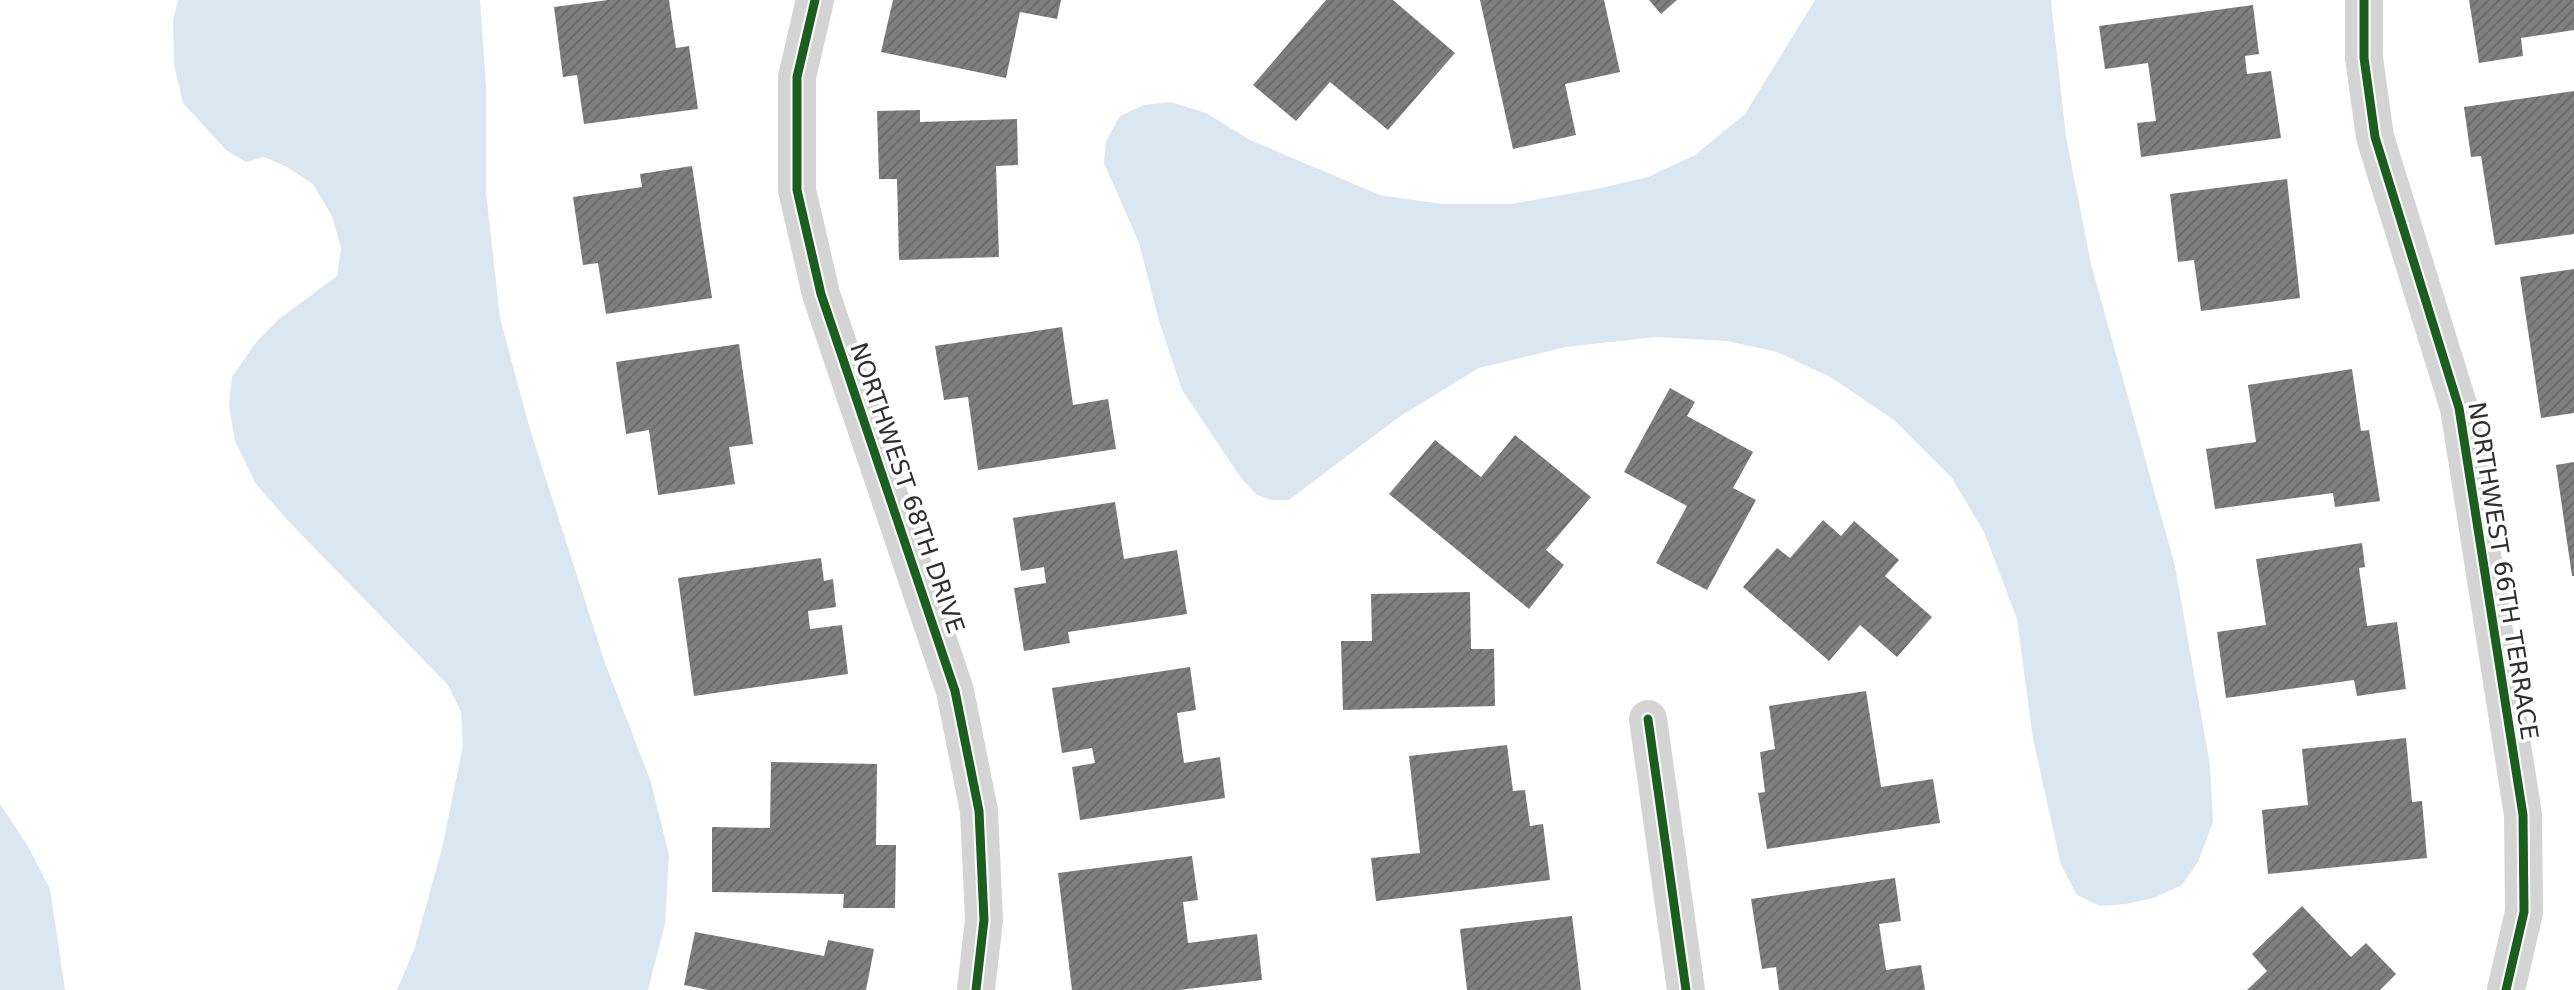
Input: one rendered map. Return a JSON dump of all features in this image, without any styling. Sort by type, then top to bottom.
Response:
[{"type":"street","name":"NORTHWEST 68TH DRIVE","points":[[815,0],[797,77],[797,190],[821,293],[955,691],[979,811],[984,920],[976,990]]},
{"type":"street","name":"NORTHWEST 66TH TERRACE","points":[[2364,0],[2364,58],[2375,137],[2459,408],[2523,814],[2524,912],[2506,990]]},
{"type":"street","points":[[1648,719],[1686,990]]},
{"type":"shaded area","points":[[178,0],[480,0],[486,85],[486,193],[500,318],[529,426],[605,663],[651,782],[669,855],[665,924],[648,990],[397,990],[414,950],[442,848],[463,746],[461,712],[448,685],[291,524],[256,484],[235,441],[229,405],[232,377],[257,341],[278,320],[337,276],[341,248],[332,216],[313,184],[287,167],[264,157],[246,162],[226,150],[183,103],[174,65],[173,20]]},
{"type":"shaded area","points":[[1815,0],[2051,0],[2066,137],[2091,264],[2175,566],[2210,765],[2213,822],[2198,862],[2182,885],[2154,898],[2100,906],[2077,895],[2061,865],[2033,739],[2017,619],[1984,532],[1952,478],[1894,420],[1832,378],[1777,352],[1727,341],[1656,337],[1566,347],[1479,368],[1399,417],[1289,500],[1272,500],[1257,495],[1241,478],[1182,390],[1159,321],[1139,243],[1104,163],[1106,141],[1120,116],[1144,105],[1171,102],[1206,113],[1250,140],[1380,195],[1441,204],[1511,204],[1648,177],[1695,155],[1745,114]]},
{"type":"shaded area","points":[[0,804],[29,848],[50,889],[65,990],[0,990]]},
{"type":"building","points":[[608,0],[669,0],[676,48],[689,46],[698,109],[584,124],[577,75],[563,77],[554,7]]},
{"type":"building","points":[[893,0],[1061,0],[1057,19],[1020,12],[1006,78],[881,52]]},
{"type":"building","points":[[1326,0],[1393,0],[1455,53],[1388,130],[1330,82],[1296,121],[1253,85]]},
{"type":"building","points":[[1480,0],[1604,0],[1620,72],[1565,84],[1576,135],[1513,149]]},
{"type":"building","points":[[1649,0],[1677,0],[1661,14]]},
{"type":"building","points":[[2469,0],[2574,0],[2574,30],[2521,38],[2523,56],[2479,63]]},
{"type":"building","points":[[2253,5],[2259,54],[2245,56],[2247,74],[2271,71],[2281,138],[2141,157],[2137,123],[2156,121],[2148,63],[2105,69],[2099,26]]},
{"type":"building","points":[[2574,91],[2574,234],[2495,245],[2481,156],[2471,157],[2464,107]]},
{"type":"building","points":[[920,110],[920,122],[1017,119],[1018,165],[996,166],[999,257],[899,260],[897,179],[879,179],[877,111]]},
{"type":"building","points":[[692,166],[712,298],[606,314],[598,263],[583,265],[573,197],[642,187],[640,174]]},
{"type":"building","points":[[2287,179],[2300,298],[2201,311],[2194,260],[2178,262],[2170,194]]},
{"type":"building","points":[[2574,269],[2574,413],[2541,418],[2520,277]]},
{"type":"building","points":[[1062,327],[1073,405],[1108,399],[1116,449],[978,470],[968,397],[944,400],[935,346]]},
{"type":"building","points":[[739,344],[753,444],[729,447],[735,484],[658,495],[649,430],[626,434],[616,362]]},
{"type":"building","points":[[2352,369],[2361,431],[2369,430],[2380,501],[2335,507],[2333,493],[2215,509],[2206,449],[2256,442],[2248,385]]},
{"type":"building","points":[[1670,388],[1695,402],[1687,416],[1753,452],[1733,488],[1756,500],[1707,590],[1656,563],[1687,506],[1624,472]]},
{"type":"building","points":[[1515,435],[1591,497],[1546,550],[1564,565],[1529,609],[1389,494],[1435,440],[1481,477]]},
{"type":"building","points":[[2574,462],[2574,576],[2572,576],[2556,465]]},
{"type":"building","points":[[1115,502],[1124,559],[1177,550],[1187,614],[1068,632],[1070,643],[1024,651],[1014,588],[1046,583],[1044,567],[1021,571],[1013,518]]},
{"type":"building","points":[[1823,520],[1841,536],[1854,521],[1899,560],[1885,576],[1932,617],[1897,657],[1860,625],[1829,661],[1743,587],[1777,548],[1790,558]]},
{"type":"building","points":[[2362,543],[2365,567],[2359,568],[2367,626],[2397,622],[2406,689],[2357,696],[2354,680],[2226,698],[2217,632],[2266,625],[2256,559]]},
{"type":"building","points":[[821,558],[824,581],[833,579],[836,607],[808,611],[810,629],[842,625],[848,674],[694,696],[678,578]]},
{"type":"building","points":[[1470,592],[1471,649],[1494,649],[1495,706],[1343,710],[1341,641],[1372,641],[1371,594]]},
{"type":"building","points":[[1190,667],[1196,710],[1177,713],[1184,763],[1220,757],[1225,798],[1080,820],[1072,767],[1095,763],[1092,748],[1062,753],[1052,688]]},
{"type":"building","points":[[1866,691],[1881,787],[1933,779],[1940,823],[1767,849],[1758,793],[1765,792],[1760,752],[1775,749],[1769,706]]},
{"type":"building","points":[[2406,738],[2412,802],[2422,801],[2427,858],[2268,874],[2262,810],[2308,805],[2302,749]]},
{"type":"building","points":[[1507,745],[1513,791],[1525,790],[1530,826],[1543,824],[1550,880],[1376,901],[1371,858],[1420,853],[1409,756]]},
{"type":"building","points":[[771,762],[877,764],[876,845],[896,845],[895,908],[843,908],[844,894],[712,892],[712,827],[770,828]]},
{"type":"building","points":[[1192,856],[1198,900],[1183,902],[1188,943],[1257,934],[1262,980],[1179,990],[1072,990],[1058,873]]},
{"type":"building","points":[[1895,878],[1901,921],[1879,924],[1886,970],[1921,965],[1925,990],[1779,990],[1776,967],[1762,969],[1751,899]]},
{"type":"building","points":[[2302,906],[2351,957],[2366,943],[2396,974],[2380,990],[2247,990],[2267,971],[2252,954]]},
{"type":"building","points":[[1572,916],[1581,990],[1467,990],[1460,929]]},
{"type":"building","points":[[695,932],[824,956],[828,940],[874,949],[866,990],[708,990],[684,985]]},
{"type":"cycle path","points":[[815,0],[797,77],[797,190],[821,294],[955,691],[979,811],[984,920],[976,990]]},
{"type":"cycle path","points":[[2364,0],[2364,58],[2375,137],[2459,408],[2523,815],[2524,912],[2506,990]]},
{"type":"cycle path","points":[[1648,719],[1686,990]]}]
